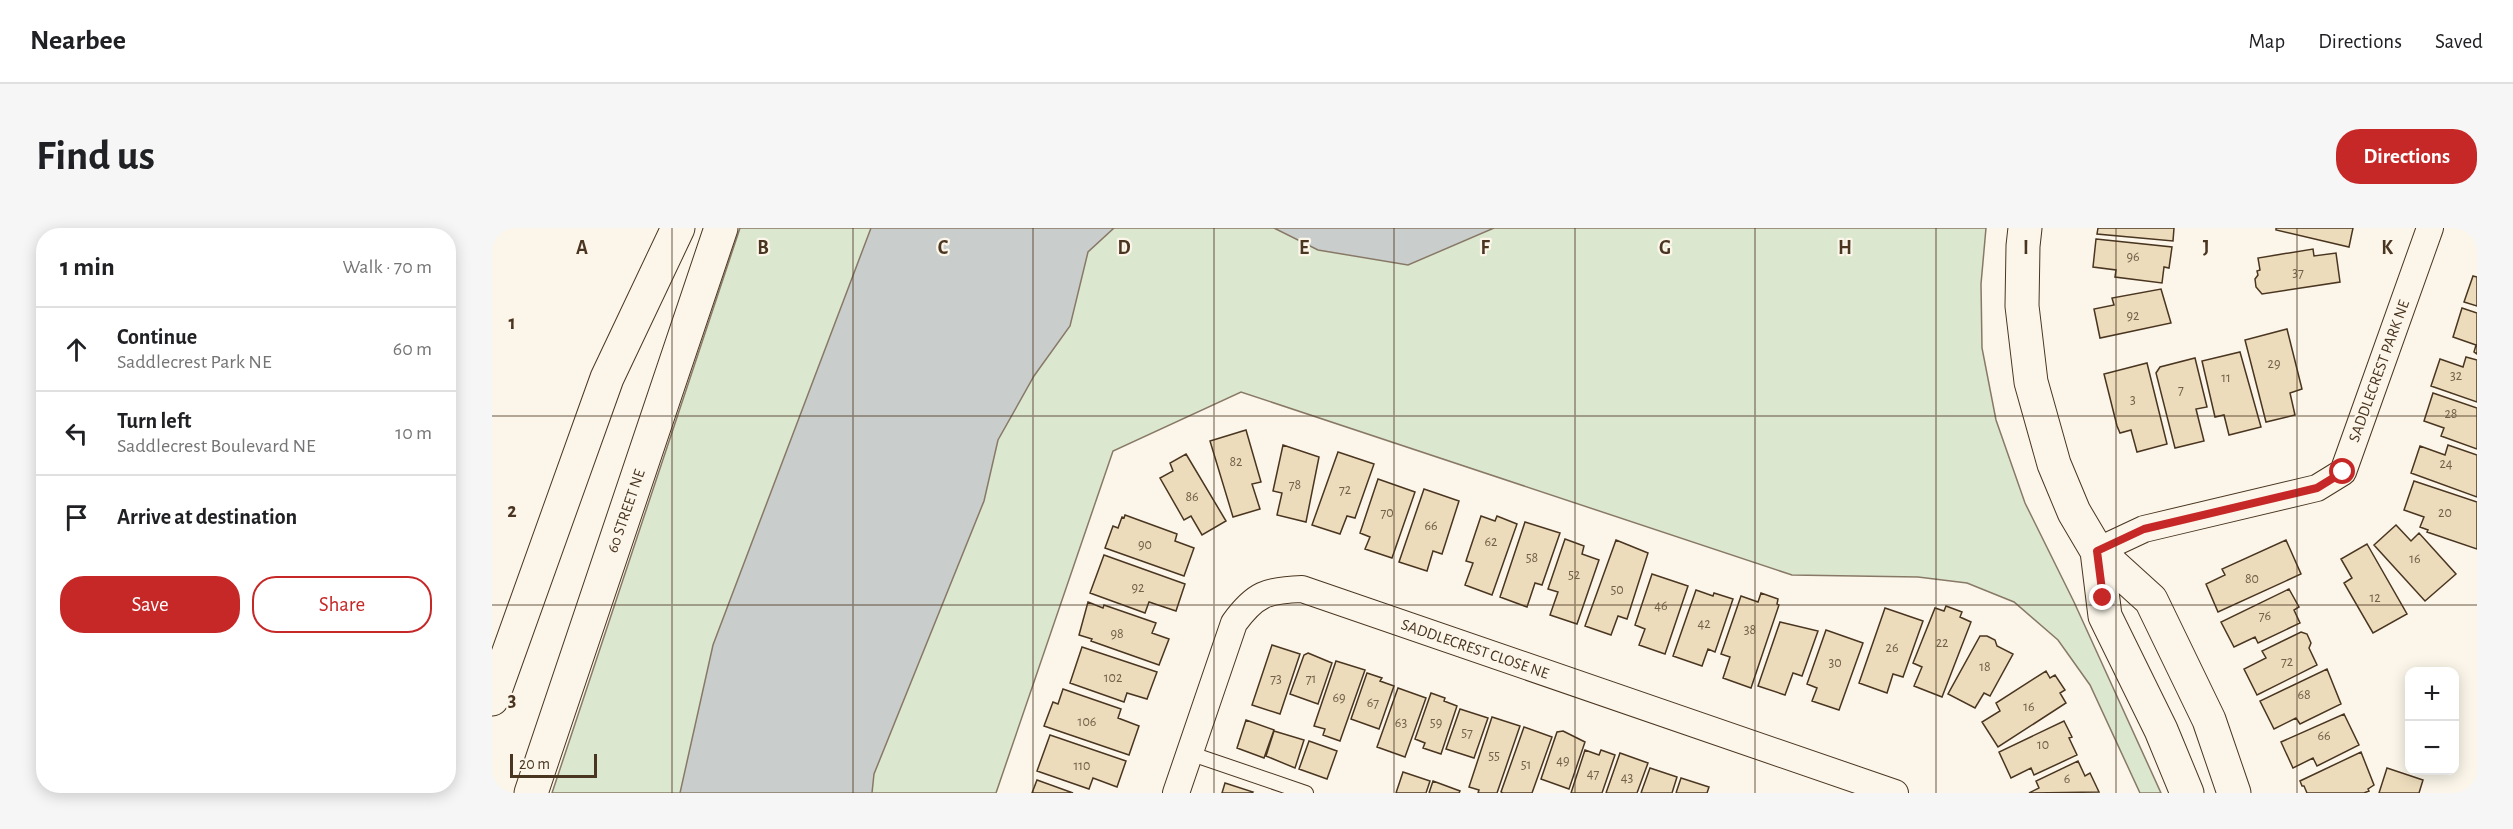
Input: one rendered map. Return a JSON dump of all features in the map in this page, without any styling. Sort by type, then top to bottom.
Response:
[{"type":"main road","points":[[492,699],[607,378],[678,228]]},
{"type":"main road","name":"60 STREET NE","points":[[531,793],[721,228]]},
{"type":"main road","points":[[2025,228],[2022,306],[2031,382],[2054,464],[2074,512],[2097,551],[2151,600],[2209,720],[2234,793]]},
{"type":"main road","points":[[492,645],[572,477]]},
{"type":"main road","points":[[2097,551],[2105,616],[2162,730],[2187,793]]},
{"type":"street","name":"SADDLECREST PARK NE","points":[[2097,551],[2144,529],[2317,488],[2343,472],[2430,228]]},
{"type":"street","name":"SADDLECREST CLOSE NE","points":[[1176,793],[1234,623],[1246,606],[1263,593],[1302,589],[1895,793]]},
{"type":"lane","points":[[1190,753],[1306,793]]},
{"type":"green space","points":[[740,228],[1986,228],[1981,284],[1982,348],[1996,420],[2025,503],[2074,602],[2161,793],[2140,793],[2090,685],[2058,640],[2014,602],[1967,583],[1918,577],[1792,575],[1241,392],[1113,451],[996,793],[552,793]]},
{"type":"shaded area","points":[[871,228],[1114,228],[1088,252],[1070,326],[1034,376],[998,440],[984,501],[874,774],[872,793],[680,793],[713,645]]},
{"type":"shaded area","points":[[1274,228],[1494,228],[1408,265],[1318,250]]},
{"type":"building","points":[[2098,228],[2174,228],[2173,241],[2097,234]]},
{"type":"building","points":[[2276,228],[2353,228],[2349,247],[2276,230]]},
{"type":"building","points":[[2096,239],[2172,247],[2169,268],[2164,267],[2162,283],[2115,277],[2116,270],[2093,267]]},
{"type":"building","points":[[2313,249],[2314,256],[2336,253],[2340,282],[2262,294],[2256,287],[2255,279],[2258,275],[2257,271],[2260,270],[2258,258]]},
{"type":"building","points":[[2473,276],[2477,277],[2477,306],[2464,302]]},
{"type":"building","points":[[2161,289],[2171,323],[2100,338],[2094,309],[2114,305],[2112,298]]},
{"type":"building","points":[[2462,308],[2477,313],[2477,354],[2474,352],[2476,345],[2453,337]]},
{"type":"building","points":[[2287,329],[2302,389],[2290,393],[2295,415],[2266,422],[2245,340]]},
{"type":"building","points":[[2240,352],[2261,427],[2229,435],[2224,415],[2215,417],[2202,361]]},
{"type":"building","points":[[2466,357],[2477,360],[2477,402],[2431,386],[2440,359],[2463,367]]},
{"type":"building","points":[[2195,358],[2207,407],[2196,409],[2204,441],[2175,448],[2156,373],[2160,367]]},
{"type":"building","points":[[2147,363],[2167,444],[2137,452],[2131,430],[2120,433],[2117,426],[2104,374]]},
{"type":"building","points":[[2433,393],[2477,408],[2477,449],[2441,436],[2444,428],[2424,421]]},
{"type":"building","points":[[1246,430],[1261,482],[1252,484],[1260,509],[1233,517],[1210,441]]},
{"type":"building","points":[[1283,445],[1319,457],[1306,522],[1277,515],[1282,493],[1273,491]]},
{"type":"building","points":[[2448,445],[2477,455],[2477,497],[2411,473],[2420,446],[2445,455]]},
{"type":"building","points":[[1338,452],[1374,464],[1355,518],[1347,516],[1340,534],[1312,525]]},
{"type":"building","points":[[1186,454],[1226,521],[1202,535],[1191,516],[1184,520],[1160,478],[1173,471],[1170,463]]},
{"type":"building","points":[[1378,479],[1415,492],[1392,558],[1365,549],[1370,537],[1360,533]]},
{"type":"building","points":[[2414,481],[2477,502],[2477,549],[2427,532],[2428,530],[2420,527],[2424,517],[2404,510]]},
{"type":"building","points":[[1424,489],[1459,501],[1442,554],[1433,551],[1427,571],[1399,562]]},
{"type":"building","points":[[1125,515],[1177,534],[1175,541],[1194,548],[1184,576],[1105,548],[1113,526],[1118,528]]},
{"type":"building","points":[[1481,516],[1495,521],[1497,516],[1517,524],[1492,595],[1465,585],[1473,563],[1466,561]]},
{"type":"building","points":[[1525,522],[1560,533],[1542,585],[1535,583],[1527,607],[1500,597]]},
{"type":"building","points":[[2396,525],[2411,541],[2419,533],[2456,574],[2425,601],[2374,545]]},
{"type":"building","points":[[1565,539],[1584,546],[1582,554],[1599,560],[1577,624],[1550,615],[1558,592],[1548,589]]},
{"type":"building","points":[[1616,540],[1648,553],[1627,619],[1618,616],[1611,635],[1585,626]]},
{"type":"building","points":[[2286,540],[2301,574],[2218,612],[2206,584],[2225,575],[2222,569]]},
{"type":"building","points":[[2367,544],[2407,614],[2373,633],[2344,583],[2352,578],[2341,559]]},
{"type":"building","points":[[1104,555],[1185,584],[1176,611],[1149,602],[1145,613],[1090,593]]},
{"type":"building","points":[[1652,574],[1688,586],[1665,654],[1639,645],[1645,629],[1635,625]]},
{"type":"building","points":[[2289,589],[2299,607],[2294,610],[2300,623],[2258,643],[2255,637],[2234,647],[2221,622]]},
{"type":"building","points":[[1696,590],[1713,596],[1714,593],[1733,599],[1715,652],[1708,649],[1702,666],[1673,656]]},
{"type":"building","points":[[1761,593],[1778,599],[1777,604],[1779,605],[1751,688],[1723,678],[1730,657],[1721,654],[1741,596],[1758,602]]},
{"type":"building","points":[[1088,602],[1103,608],[1104,605],[1156,623],[1152,633],[1169,639],[1159,665],[1079,635]]},
{"type":"building","points":[[1946,606],[1962,612],[1960,617],[1971,622],[1942,697],[1914,686],[1922,667],[1913,663],[1935,608],[1944,611]]},
{"type":"building","points":[[1885,608],[1923,621],[1903,677],[1893,674],[1887,693],[1859,683]]},
{"type":"building","points":[[1780,622],[1818,631],[1802,676],[1793,673],[1785,695],[1758,686]]},
{"type":"building","points":[[1826,630],[1863,643],[1839,710],[1812,701],[1817,688],[1807,684]]},
{"type":"building","points":[[2301,632],[2307,634],[2311,643],[2309,648],[2317,665],[2257,695],[2244,669],[2266,658],[2262,651]]},
{"type":"building","points":[[1980,636],[1987,636],[1995,640],[1997,646],[2013,654],[1990,696],[1984,693],[1975,708],[1948,694]]},
{"type":"building","points":[[1272,645],[1300,654],[1280,714],[1252,705]]},
{"type":"building","points":[[1082,647],[1157,672],[1147,699],[1127,693],[1124,702],[1070,683]]},
{"type":"building","points":[[1308,653],[1332,663],[1318,704],[1290,694],[1304,655]]},
{"type":"building","points":[[1336,661],[1365,670],[1340,741],[1323,735],[1325,729],[1314,726]]},
{"type":"building","points":[[2327,669],[2341,704],[2300,724],[2296,718],[2274,729],[2260,701]]},
{"type":"building","points":[[2046,671],[2050,678],[2055,675],[2065,690],[2060,693],[2066,703],[1998,747],[1982,722],[2000,711],[1996,703]]},
{"type":"building","points":[[1367,673],[1382,678],[1380,681],[1394,686],[1379,729],[1351,719]]},
{"type":"building","points":[[1398,688],[1426,698],[1405,757],[1377,747]]},
{"type":"building","points":[[1063,689],[1121,709],[1118,718],[1139,726],[1129,755],[1044,726],[1053,702],[1058,704]]},
{"type":"building","points":[[1431,693],[1457,706],[1441,754],[1423,748],[1425,743],[1415,739]]},
{"type":"building","points":[[1460,709],[1488,718],[1474,758],[1446,749]]},
{"type":"building","points":[[2344,714],[2359,745],[2317,766],[2313,758],[2293,768],[2281,742]]},
{"type":"building","points":[[1492,717],[1520,726],[1497,793],[1478,793],[1479,790],[1469,787]]},
{"type":"building","points":[[1246,720],[1274,730],[1264,758],[1237,748]]},
{"type":"building","points":[[2064,721],[2077,755],[2034,775],[2031,768],[2011,778],[1999,752]]},
{"type":"building","points":[[1524,727],[1552,737],[1532,793],[1503,793],[1501,792]]},
{"type":"building","points":[[1274,731],[1304,740],[1295,768],[1266,756]]},
{"type":"building","points":[[1563,731],[1585,742],[1569,789],[1541,779],[1557,732]]},
{"type":"building","points":[[1050,735],[1126,761],[1117,787],[1093,778],[1089,789],[1037,771]]},
{"type":"building","points":[[1309,741],[1337,751],[1327,779],[1299,769]]},
{"type":"building","points":[[1585,750],[1599,755],[1601,750],[1615,755],[1602,793],[1571,793]]},
{"type":"building","points":[[2361,752],[2374,785],[2368,789],[2369,791],[2364,793],[2307,793],[2302,786],[2300,781]]},
{"type":"building","points":[[1620,753],[1648,763],[1637,793],[1606,793]]},
{"type":"building","points":[[2078,761],[2085,776],[2090,773],[2099,792],[2029,793],[2039,788],[2036,781]]},
{"type":"building","points":[[1650,768],[1677,777],[1672,793],[1641,793]]},
{"type":"building","points":[[2387,768],[2423,780],[2419,793],[2379,793]]},
{"type":"building","points":[[1403,772],[1430,781],[1426,793],[1396,793]]},
{"type":"building","points":[[1681,778],[1709,787],[1707,793],[1676,793]]},
{"type":"building","points":[[1037,780],[1073,793],[1032,793]]},
{"type":"building","points":[[1433,781],[1460,791],[1459,793],[1429,793]]},
{"type":"building","points":[[1225,783],[1253,792],[1222,793]]},
{"type":"route","points":[[2103,598],[2097,551],[2144,529],[2317,488],[2343,472]]}]
